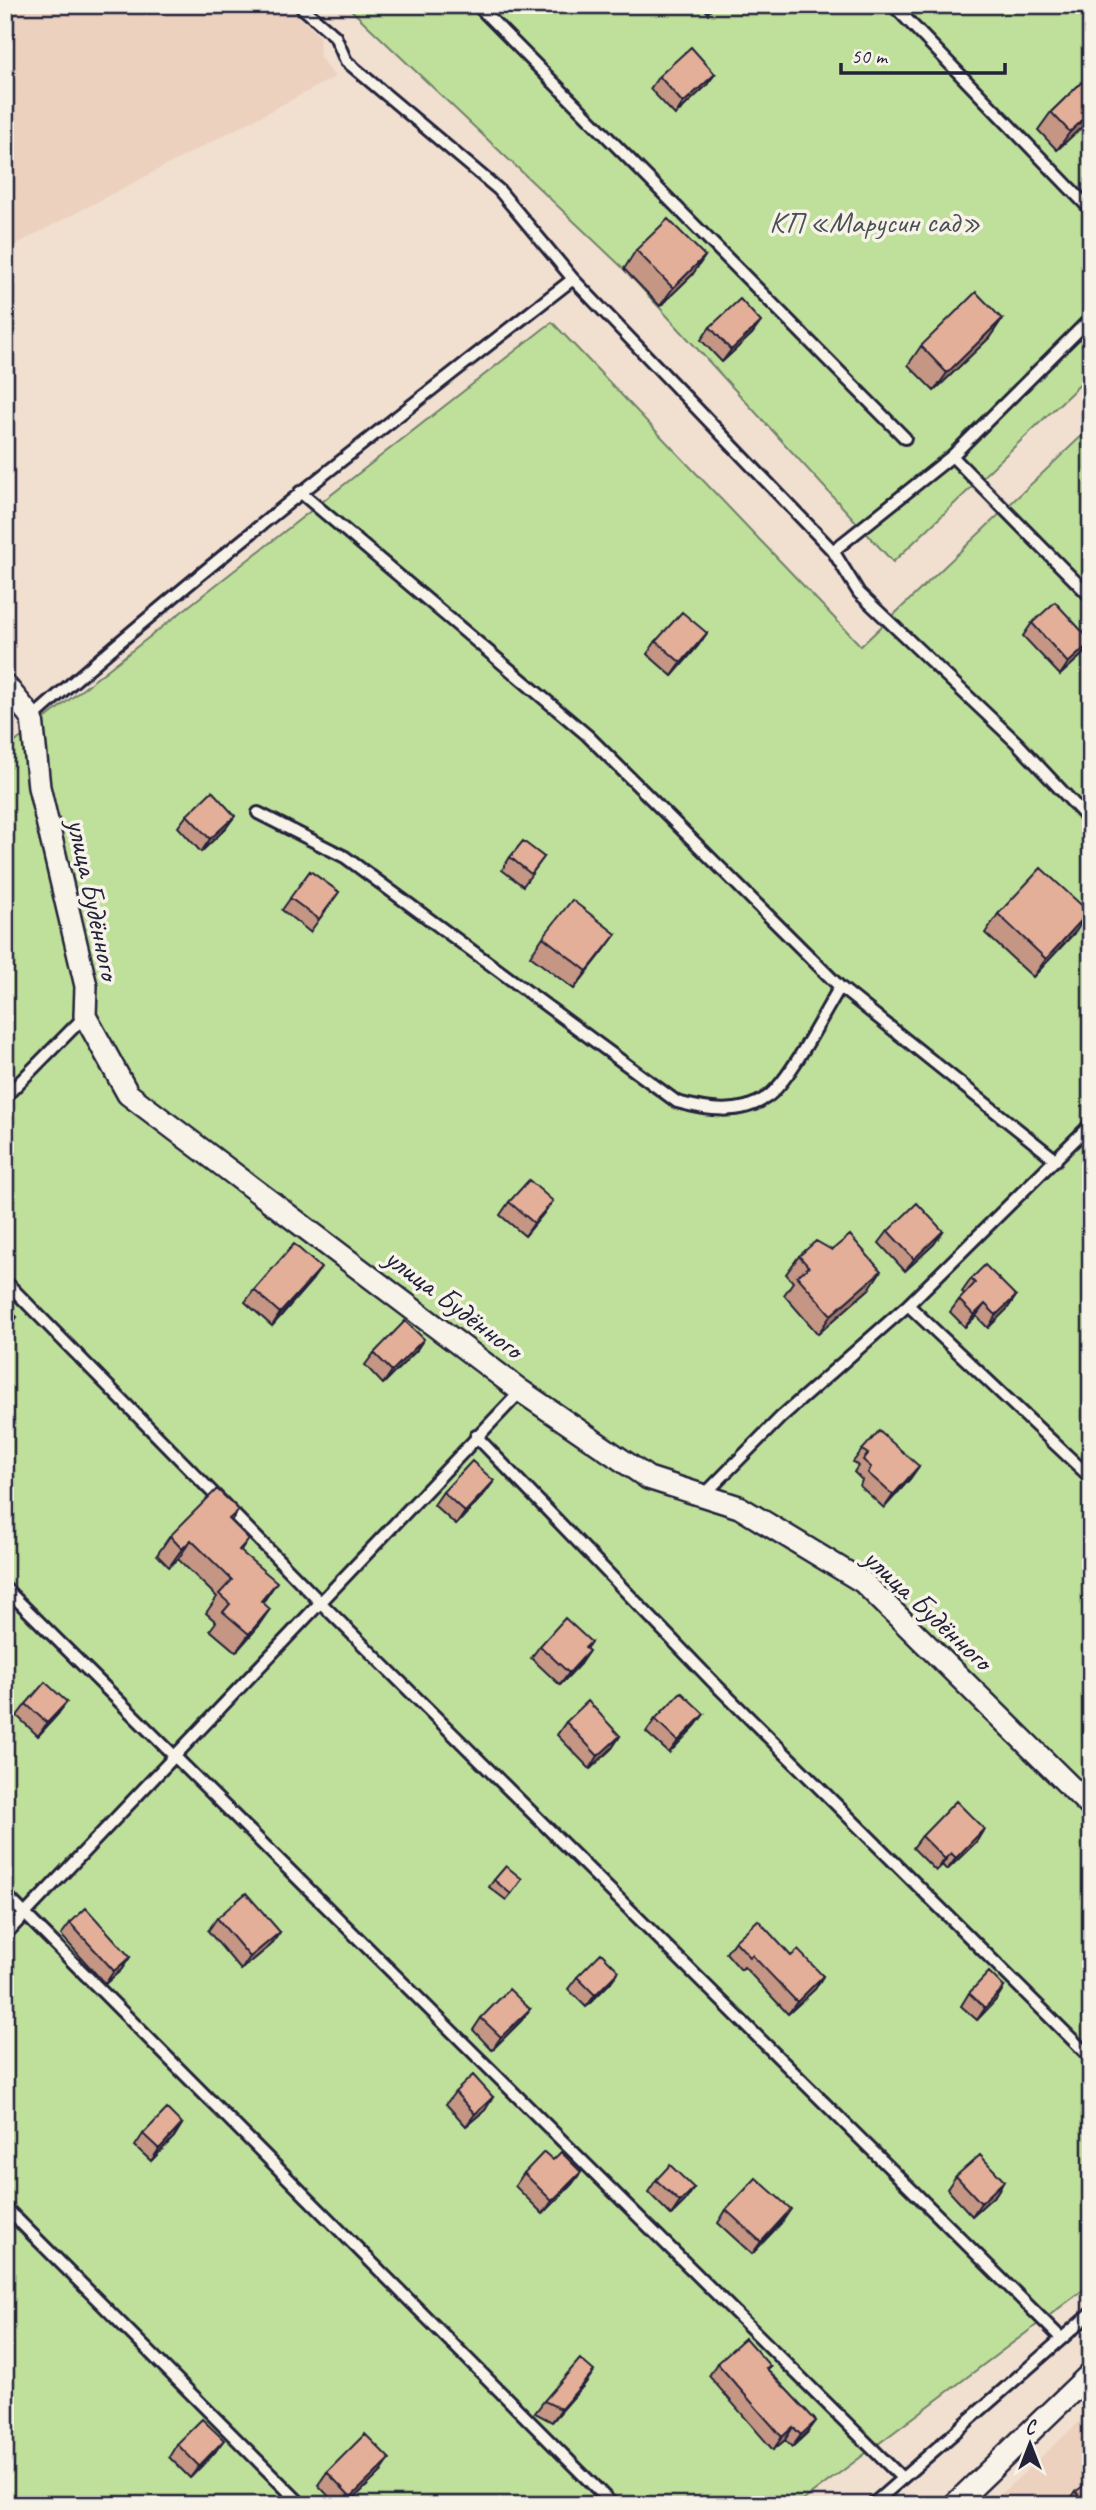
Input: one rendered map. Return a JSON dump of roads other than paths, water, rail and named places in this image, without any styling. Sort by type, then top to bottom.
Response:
[{"type":"street","points":[[5,685],[32,719]]},
{"type":"street","name":"улица Будённого","points":[[32,719],[40,787],[86,986],[85,1016],[128,1094],[521,1391],[648,1478],[739,1507],[863,1582],[1091,1807]]},
{"type":"street","points":[[954,2505],[1091,2374]]},
{"type":"lane","points":[[299,5],[335,36],[346,61],[499,190],[573,279],[833,551],[859,593],[1016,742],[1091,822]]},
{"type":"lane","points":[[477,5],[905,438]]},
{"type":"lane","points":[[893,5],[1091,210]]},
{"type":"lane","points":[[32,719],[124,637],[300,492],[573,279]]},
{"type":"lane","points":[[833,551],[952,456],[1091,318]]},
{"type":"lane","points":[[952,456],[1091,597]]},
{"type":"lane","points":[[300,492],[587,735],[839,987],[1056,1160]]},
{"type":"lane","points":[[258,813],[345,857],[677,1102],[704,1109],[740,1109],[768,1097],[786,1074],[839,987]]},
{"type":"lane","points":[[5,1097],[85,1016]]},
{"type":"lane","points":[[705,1494],[781,1417],[908,1305],[1091,1124]]},
{"type":"lane","points":[[5,1281],[322,1604],[1061,2338]]},
{"type":"lane","points":[[908,1305],[1091,1478]]},
{"type":"lane","points":[[5,1935],[322,1604],[476,1436],[521,1391]]},
{"type":"lane","points":[[476,1436],[712,1681],[1091,2058]]},
{"type":"lane","points":[[5,1588],[902,2478]]},
{"type":"lane","points":[[5,1894],[613,2505]]},
{"type":"lane","points":[[5,2207],[302,2505]]},
{"type":"lane","points":[[872,2505],[1091,2313]]},
{"type":"park label","name":"КП «Марусин сад»","points":[[875,222]]}]
